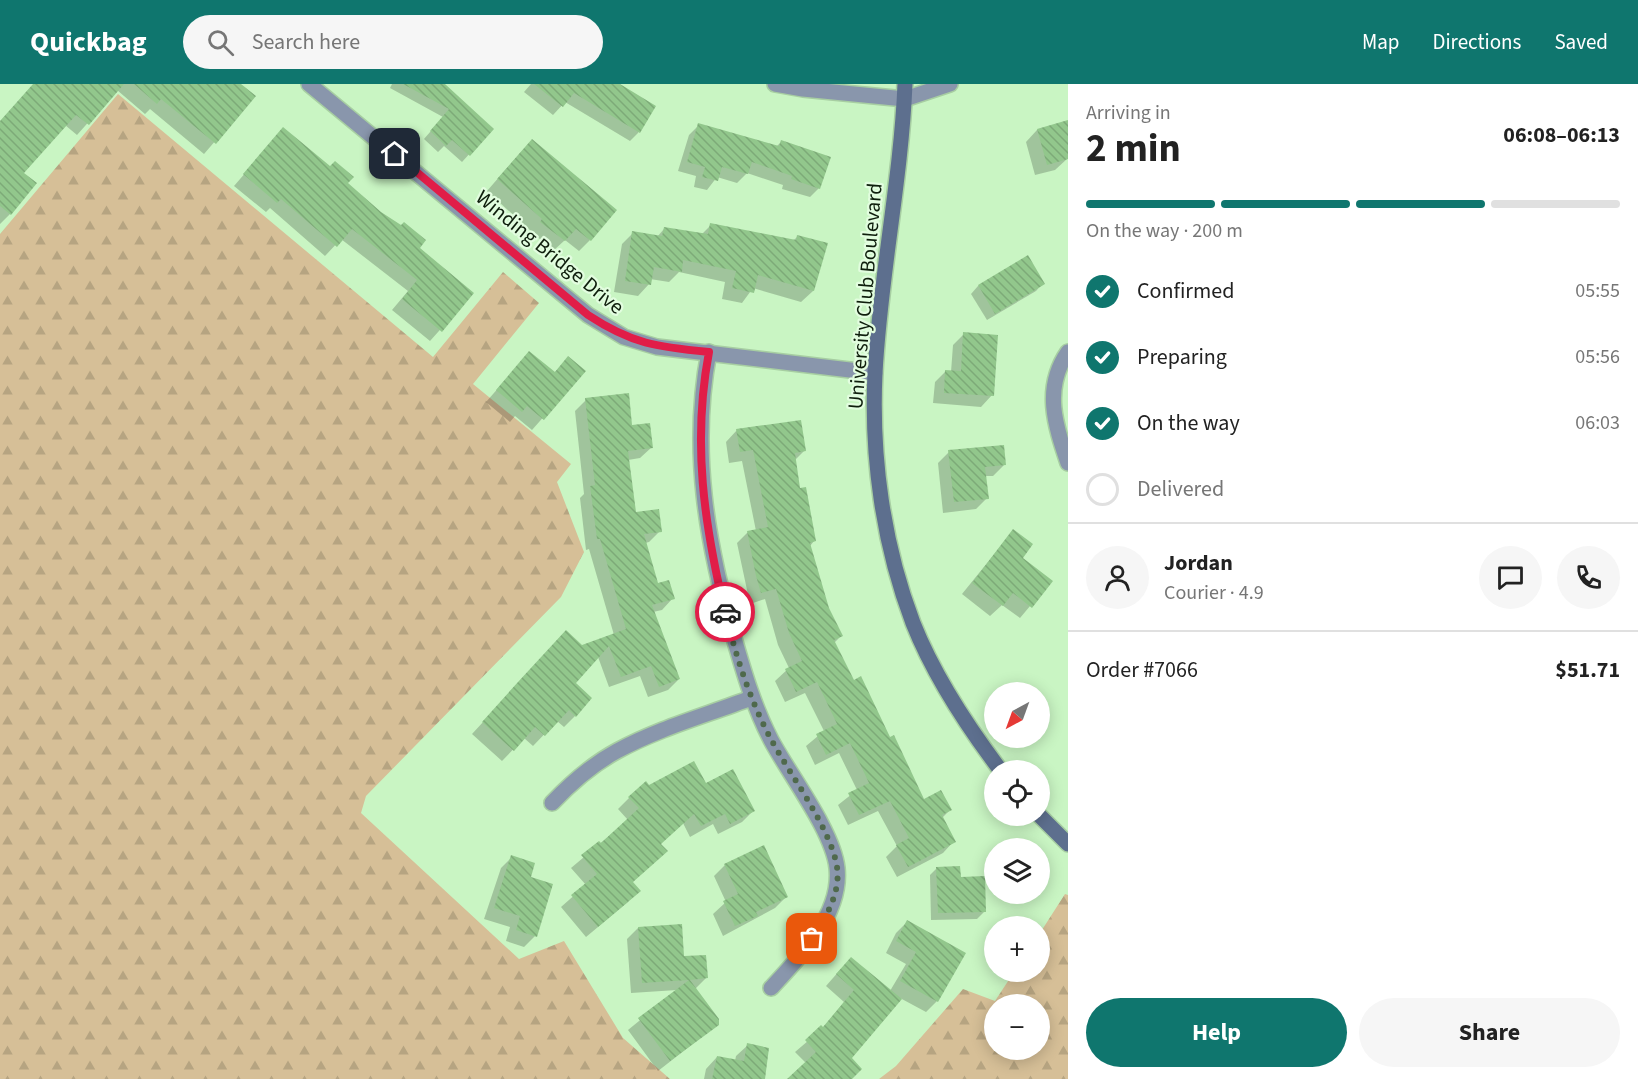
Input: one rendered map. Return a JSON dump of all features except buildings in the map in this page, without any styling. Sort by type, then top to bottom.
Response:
[{"type":"street","name":"Winding Bridge Drive","points":[[309,84],[588,315],[624,336],[657,347],[875,373]]},
{"type":"street","points":[[775,84],[803,89],[905,92],[950,84]]},
{"type":"street","name":"University Club Boulevard","points":[[905,92],[875,373],[875,452],[896,568],[914,624],[967,725],[993,760]]},
{"type":"street","points":[[709,352],[699,420],[701,477],[712,556],[729,626],[751,698],[771,740],[823,831],[837,868],[836,889],[823,922],[800,957],[771,988]]},
{"type":"street","points":[[1068,352],[1053,385],[1054,420],[1068,464]]},
{"type":"street","points":[[552,803],[570,785],[615,752],[636,741],[751,698]]},
{"type":"street","points":[[1050,826],[1068,844]]},
{"type":"green space","points":[[118,94],[433,357],[503,272],[539,303],[473,384],[571,464],[557,482],[584,552],[561,597],[366,796],[361,813],[519,959],[564,941],[623,1038],[670,1079],[0,1079],[0,234]]},
{"type":"green space","points":[[1065,894],[1068,895],[1068,1079],[879,1079],[896,1066],[963,989],[984,997],[984,1060],[1050,1060],[1050,994],[1000,994],[1007,982],[1050,982],[1050,917]]},
{"type":"way so far","points":[[725,612],[751,698],[771,740],[823,831],[837,868],[836,889],[831,904],[812,939]]},
{"type":"route","points":[[395,154],[588,315],[609,329],[657,347],[709,352],[699,420],[701,477],[712,556],[725,612]]}]
